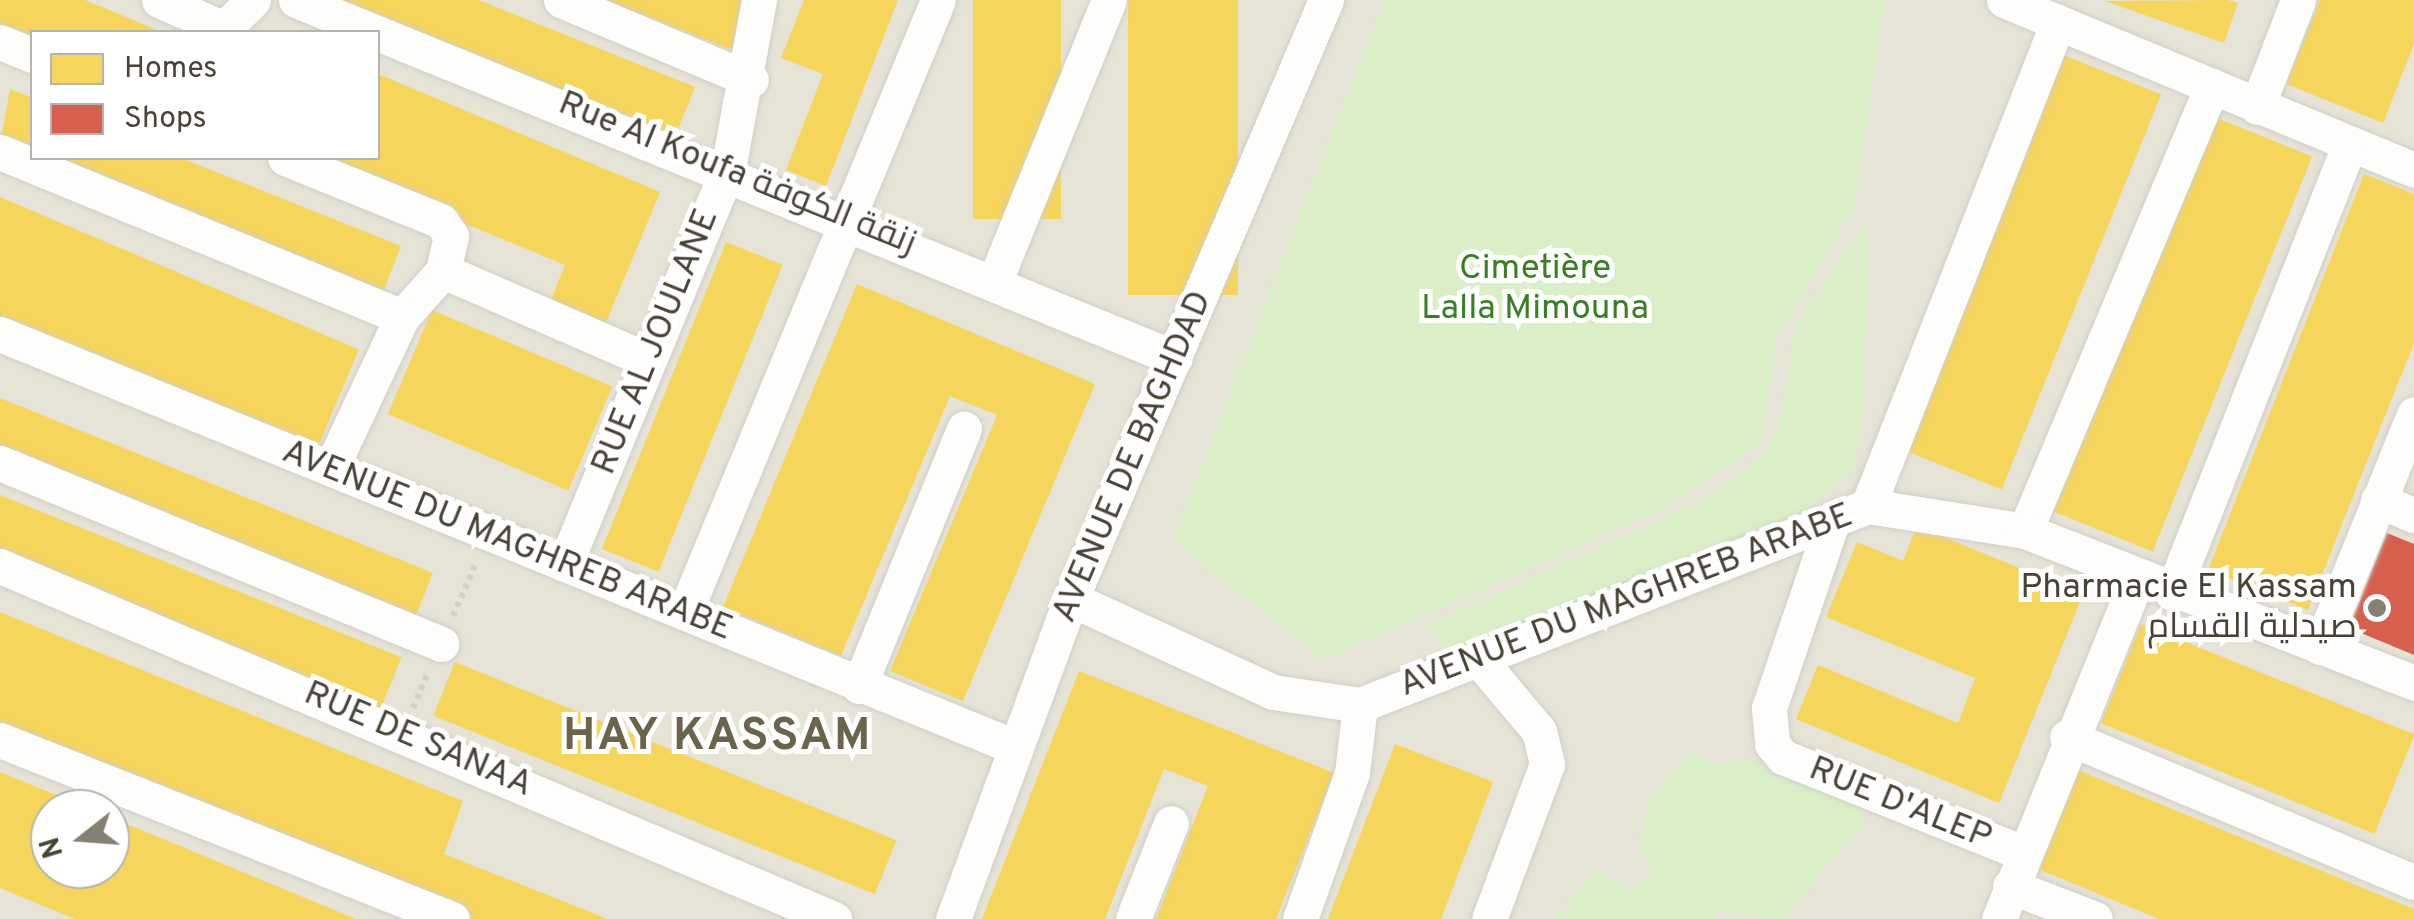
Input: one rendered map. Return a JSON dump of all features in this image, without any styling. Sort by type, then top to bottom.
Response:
[{"type":"street","points":[[159,0],[224,29],[254,0]]},
{"type":"street","name":"Rue Al Koufa زنقة الكوفة","points":[[296,0],[372,30]]},
{"type":"street","points":[[560,0],[750,80]]},
{"type":"street","name":"RUE AL JOULANE","points":[[565,564],[728,170],[750,80],[759,0]]},
{"type":"street","points":[[685,612],[938,0]]},
{"type":"street","points":[[996,278],[1109,0]]},
{"type":"street","name":"AVENUE DE BAGHDAD","points":[[953,919],[1071,598],[1326,0]]},
{"type":"street","points":[[2004,0],[2349,147],[2410,158]]},
{"type":"street","points":[[2257,107],[2298,0]]},
{"type":"street","points":[[1868,506],[2058,22]]},
{"type":"street","name":"Rue Al Koufa زنقة الكوفة","points":[[380,33],[996,278],[1175,358]]},
{"type":"street","points":[[0,43],[30,54]]},
{"type":"street","points":[[2025,532],[2212,86]]},
{"type":"street","points":[[2172,593],[2349,147]]},
{"type":"street","points":[[0,152],[402,318]]},
{"type":"street","points":[[290,160],[449,227],[443,272],[402,318],[331,468]]},
{"type":"street","points":[[443,272],[648,360]]},
{"type":"street","name":"AVENUE DU MAGHREB ARABE","points":[[0,334],[1014,747]]},
{"type":"street","points":[[2320,647],[2414,414]]},
{"type":"street","points":[[859,686],[964,428]]},
{"type":"street","points":[[0,463],[441,644]]},
{"type":"street","points":[[2378,500],[2414,514]]},
{"type":"street","name":"AVENUE DU MAGHREB ARABE","points":[[1071,598],[1273,692],[1360,704],[1481,662],[1831,525],[1868,506],[2025,532],[2136,581],[2414,683]]},
{"type":"street","name":"RUE D'ALEP","points":[[1831,525],[1769,708],[1772,744],[1783,756],[2010,886]]},
{"type":"street","name":"RUE DE SANAA","points":[[0,566],[834,919]]},
{"type":"street","points":[[2095,919],[2010,886],[2067,737],[2136,581]]},
{"type":"street","points":[[1481,662],[1539,731],[1547,764],[1489,919]]},
{"type":"street","points":[[1300,919],[1352,773],[1360,704]]},
{"type":"street","points":[[2067,737],[2414,882]]},
{"type":"street","points":[[0,740],[452,919]]},
{"type":"street","points":[[1133,919],[1171,823]]},
{"type":"shaded area","points":[[0,0],[2414,0],[2414,919],[0,919]]},
{"type":"green space","name":"Cimetière Lalla Mimouna","points":[[1384,0],[1885,0],[1854,208],[1777,337],[1761,444],[1664,508],[1324,660],[1172,540]]},
{"type":"green space","points":[[1868,220],[1865,403],[1852,470],[1783,531],[1733,550],[1703,545],[1655,595],[1456,666],[1429,624],[1712,496],[1759,458],[1779,427],[1796,323]]},
{"type":"green space","points":[[1690,751],[1719,765],[1742,758],[1862,803],[1864,823],[1783,919],[1716,911],[1713,919],[1555,919],[1595,870],[1631,890],[1655,870],[1638,848],[1646,806]]},
{"type":"building: Homes","points":[[0,0],[85,0],[157,30],[30,30],[30,42],[0,30]]},
{"type":"building: Homes","points":[[316,0],[479,0],[695,87],[672,144]]},
{"type":"building: Homes","points":[[605,0],[751,0],[732,50]]},
{"type":"building: Homes","points":[[804,0],[898,0],[826,186],[786,170],[823,74],[781,58]]},
{"type":"building: Homes","points":[[973,0],[1061,0],[1061,219],[973,219]]},
{"type":"building: Homes","points":[[1128,0],[1238,0],[1238,295],[1128,295]]},
{"type":"building: Homes","points":[[2320,0],[2414,0],[2414,44],[2383,123],[2286,84]]},
{"type":"building: Homes","points":[[2105,1],[2238,3],[2224,43]]},
{"type":"building: Homes","points":[[2061,54],[2161,94],[2002,489],[1901,449]]},
{"type":"building: Homes","points":[[380,75],[660,192],[600,337],[545,314],[565,265],[312,160],[380,160]]},
{"type":"building: Homes","points":[[10,89],[30,97],[30,156],[0,144]]},
{"type":"building: Homes","points":[[2212,116],[2312,156],[2153,551],[2052,511]]},
{"type":"building: Homes","points":[[39,160],[186,160],[401,246],[381,297]]},
{"type":"building: Homes","points":[[2364,174],[2414,194],[2414,343],[2308,610],[2208,570]]},
{"type":"building: Homes","points":[[0,197],[359,349],[310,464],[0,333]]},
{"type":"building: Homes","points":[[726,242],[783,265],[659,572],[602,549]]},
{"type":"building: Homes","points":[[857,284],[1095,384],[963,701],[890,671],[997,415],[950,396],[841,656],[723,607]]},
{"type":"building: Homes","points":[[432,310],[612,387],[568,491],[388,414]]},
{"type":"building: Homes","points":[[0,398],[433,573],[410,630],[0,465]]},
{"type":"building: Homes","points":[[0,495],[401,657],[378,716],[0,563]]},
{"type":"building: Homes","points":[[1917,526],[2083,594],[1999,803],[1796,719],[1818,665],[1958,723],[1975,678],[1826,617],[1857,542],[1903,561]]},
{"type":"building: Homes","points":[[0,612],[463,801],[444,854],[608,919],[460,919],[0,735]]},
{"type":"building: Homes","points":[[2141,624],[2414,734],[2374,834],[2101,723]]},
{"type":"building: Homes","points":[[455,662],[896,840],[875,894],[433,716]]},
{"type":"building: Homes","points":[[1079,671],[1334,773],[1276,919],[1156,919],[1208,786],[1164,769],[1105,919],[982,919]]},
{"type":"building: Homes","points":[[1395,744],[1493,782],[1441,919],[1328,919]]},
{"type":"building: Homes","points":[[2078,770],[2414,909],[2414,919],[2159,919],[2038,869]]},
{"type":"building: Homes","points":[[0,772],[41,789],[30,789],[30,889],[130,889],[130,825],[356,919],[75,919],[0,888]]},
{"type":"building: Shops","points":[[2387,533],[2414,544],[2414,655],[2349,628]]},
{"type":"place","name":"Pharmacie El Kassam صيدلية القسام","points":[[2377,608]]},
{"type":"district","name":"HAY KASSAM","points":[[718,738]]}]
